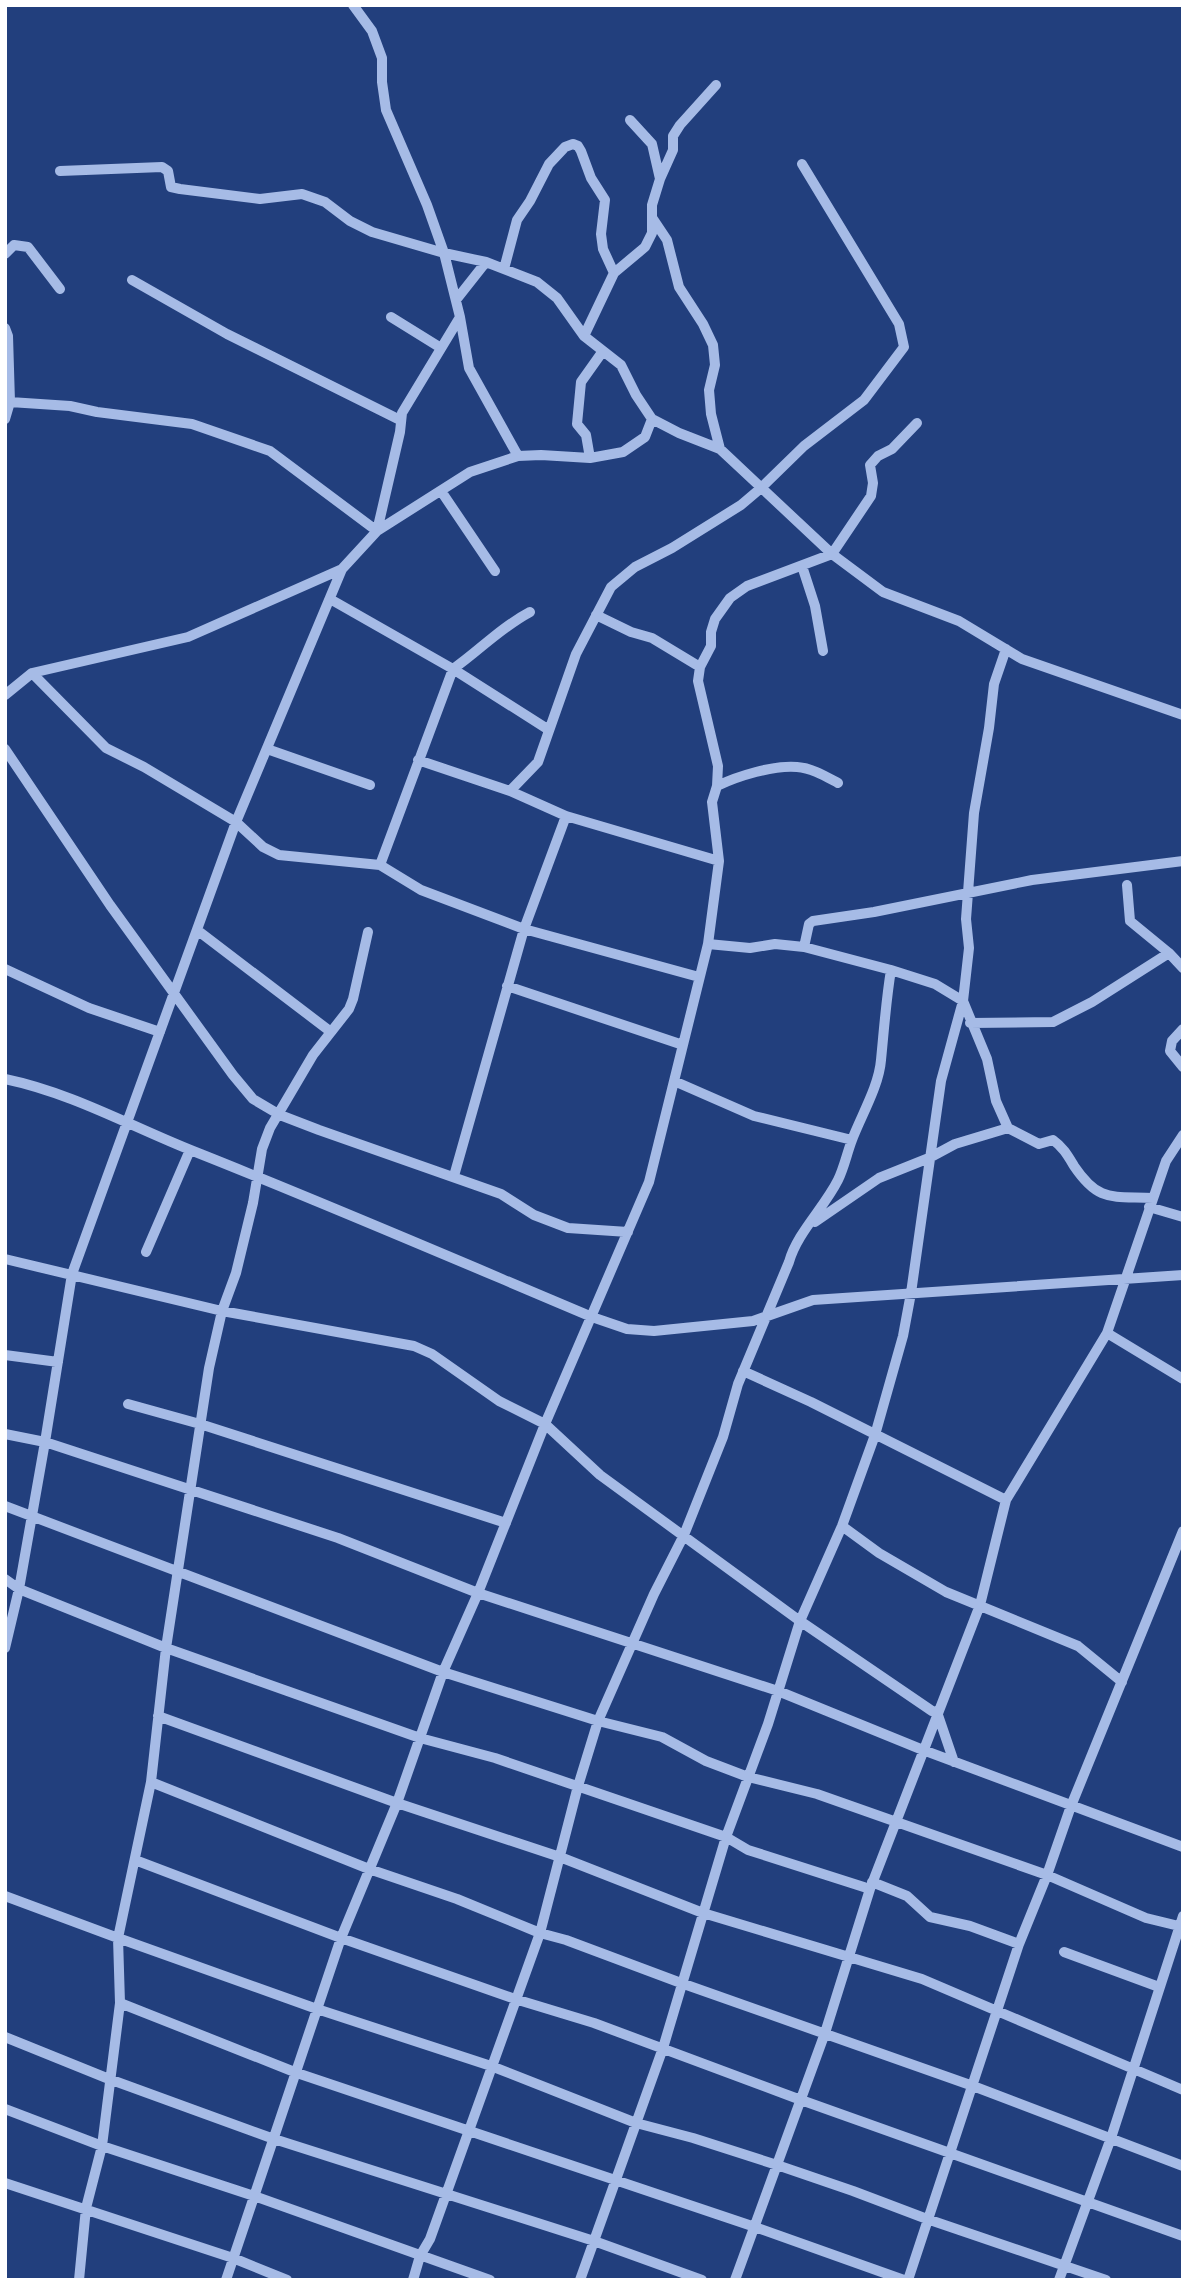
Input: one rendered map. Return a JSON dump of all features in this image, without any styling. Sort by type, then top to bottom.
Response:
[{"type":"street","points":[[352,5],[372,31],[382,58],[386,110],[427,205],[444,253],[469,368],[518,456]]},
{"type":"street","points":[[584,336],[614,273],[645,247],[652,233],[652,205],[673,150],[673,136],[716,85]]},
{"type":"street","points":[[630,120],[652,144],[660,179]]},
{"type":"street","points":[[504,269],[517,220],[549,164],[565,147],[573,144],[581,151],[605,200],[601,234],[603,249],[614,273]]},
{"type":"street","points":[[510,791],[538,762],[576,654],[611,587],[635,567],[715,522],[761,488],[804,446],[864,400],[904,347],[899,324],[802,164]]},
{"type":"street","points":[[60,171],[162,167],[167,172],[171,187],[180,190],[260,199],[302,194],[325,202],[372,233],[486,262],[537,282],[556,298],[584,336],[621,365],[652,419],[720,449],[832,554],[883,592],[959,621],[1022,659],[1183,715]]},
{"type":"street","points":[[653,219],[667,240],[679,287],[713,345],[715,365],[709,390],[720,449]]},
{"type":"street","points":[[5,254],[14,245],[28,247],[60,289]]},
{"type":"street","points":[[456,300],[486,262]]},
{"type":"street","points":[[132,280],[227,334],[400,420]]},
{"type":"street","points":[[391,317],[441,348]]},
{"type":"street","points":[[377,531],[400,432],[402,412],[460,317]]},
{"type":"street","points":[[5,328],[8,336],[7,376],[10,402],[5,419]]},
{"type":"street","points":[[590,458],[586,435],[577,424],[582,382],[603,351]]},
{"type":"street","points":[[10,402],[70,406],[191,424],[270,451],[377,531]]},
{"type":"street","points":[[6,1643],[19,1589],[72,1274],[236,822],[342,569],[377,531],[470,472],[518,456],[590,458],[623,452],[645,438],[652,419]]},
{"type":"street","points":[[226,2280],[341,1937],[397,1803],[443,1672],[649,1182],[708,944],[719,861],[712,802],[718,766],[698,681],[700,667],[712,646],[711,632],[715,619],[730,598],[747,586],[832,554],[871,496],[873,483],[870,465],[878,456],[892,449],[917,423]]},
{"type":"street","points":[[441,491],[495,571]]},
{"type":"street","points":[[802,566],[816,606],[823,651]]},
{"type":"street","points":[[5,695],[32,673],[188,637],[342,569]]},
{"type":"street","points":[[330,598],[453,669],[549,730]]},
{"type":"street","points":[[380,865],[453,669],[475,654],[509,623],[530,612]]},
{"type":"street","points":[[596,615],[631,632],[652,638],[700,667]]},
{"type":"street","points":[[580,2280],[663,2048],[726,1837],[800,1621],[842,1526],[875,1435],[903,1336],[941,1081],[963,1001],[969,948],[966,919],[974,813],[994,684],[1006,649]]},
{"type":"street","points":[[32,673],[106,748],[144,767],[236,822],[263,846],[279,855],[380,865],[421,890],[524,929],[699,977]]},
{"type":"street","points":[[5,749],[110,905],[253,1099],[280,1115],[501,1194],[534,1214],[568,1228],[628,1232]]},
{"type":"street","points":[[267,749],[370,785]]},
{"type":"street","points":[[418,760],[510,791],[566,816],[719,861]]},
{"type":"street","points":[[716,786],[740,775],[796,767],[817,772],[838,783]]},
{"type":"street","points":[[454,1176],[524,929],[566,816]]},
{"type":"street","points":[[804,947],[809,924],[813,921],[874,912],[1032,880],[1183,861]]},
{"type":"street","points":[[1127,885],[1130,921],[1183,968]]},
{"type":"street","points":[[197,930],[331,1032]]},
{"type":"street","points":[[79,2280],[86,2208],[102,2146],[120,2003],[118,1938],[151,1782],[177,1572],[200,1424],[222,1311],[236,1273],[262,1149],[270,1128],[313,1055],[349,1009],[354,999],[369,932]]},
{"type":"street","points":[[708,944],[750,948],[775,944],[804,947],[935,984],[963,1001],[987,1059],[996,1101],[1008,1128],[1039,1144],[1053,1140],[1061,1145],[1085,1182],[1099,1194],[1151,1202],[1183,1217]]},
{"type":"street","points":[[970,1023],[1053,1022],[1092,1002],[1169,953]]},
{"type":"street","points":[[5,969],[89,1007],[160,1032]]},
{"type":"street","points":[[413,2280],[540,1933],[578,1786],[598,1721],[654,1594],[684,1535],[723,1437],[743,1371],[789,1262],[793,1246],[839,1180],[871,1096],[881,1061],[891,970]]},
{"type":"street","points":[[507,986],[682,1045]]},
{"type":"street","points":[[1183,1029],[1172,1041],[1170,1051],[1183,1067]]},
{"type":"street","points":[[5,1079],[38,1086],[128,1122],[592,1317],[627,1329],[654,1331],[753,1321],[813,1300],[1183,1275]]},
{"type":"street","points":[[674,1081],[754,1116],[852,1140]]},
{"type":"street","points":[[809,1226],[879,1178],[929,1158],[955,1144],[1008,1128]]},
{"type":"street","points":[[735,2280],[825,2033],[871,1886],[980,1605],[1006,1500],[1107,1333],[1166,1161],[1183,1135]]},
{"type":"street","points":[[146,1252],[190,1150]]},
{"type":"street","points":[[5,1259],[222,1311],[414,1346],[432,1354],[499,1401],[545,1424],[600,1475],[800,1621],[932,1712],[937,1712]]},
{"type":"street","points":[[1107,1333],[1183,1380]]},
{"type":"street","points":[[5,1355],[58,1362]]},
{"type":"street","points":[[743,1371],[811,1402],[1006,1500]]},
{"type":"street","points":[[128,1404],[200,1424],[506,1523]]},
{"type":"street","points":[[5,1434],[45,1442],[338,1538],[478,1593],[778,1691],[954,1762],[1183,1847]]},
{"type":"street","points":[[5,1506],[443,1672],[598,1721],[662,1737],[697,1756],[748,1777],[817,1794],[1047,1875],[1146,1918],[1181,1923],[1111,2138],[1059,2280]]},
{"type":"street","points":[[842,1526],[879,1553],[946,1592],[1078,1646],[1122,1682]]},
{"type":"street","points":[[120,2003],[297,2073],[906,2280],[999,2010],[1018,1944],[1183,1531]]},
{"type":"street","points":[[5,1578],[19,1589],[166,1648],[420,1738],[495,1758],[726,1837],[748,1850],[907,1896],[930,1917],[970,1926],[1018,1944]]},
{"type":"street","points":[[937,1712],[954,1762]]},
{"type":"street","points":[[159,1716],[397,1803],[560,1857],[703,1913],[922,1979],[1183,2090]]},
{"type":"street","points":[[151,1782],[369,1869],[457,1899],[540,1933],[972,2086],[1183,2166]]},
{"type":"street","points":[[135,1860],[341,1937],[515,1999],[594,2023],[950,2154],[1183,2236]]},
{"type":"street","points":[[5,1896],[317,2009],[491,2066],[636,2123],[777,2165],[1106,2280]]},
{"type":"street","points":[[1063,1952],[1159,1987]]},
{"type":"street","points":[[5,2037],[109,2079],[274,2139],[594,2241],[702,2280]]},
{"type":"street","points":[[5,2109],[102,2146],[254,2196],[490,2280]]},
{"type":"street","points":[[5,2183],[233,2258],[287,2280]]}]
